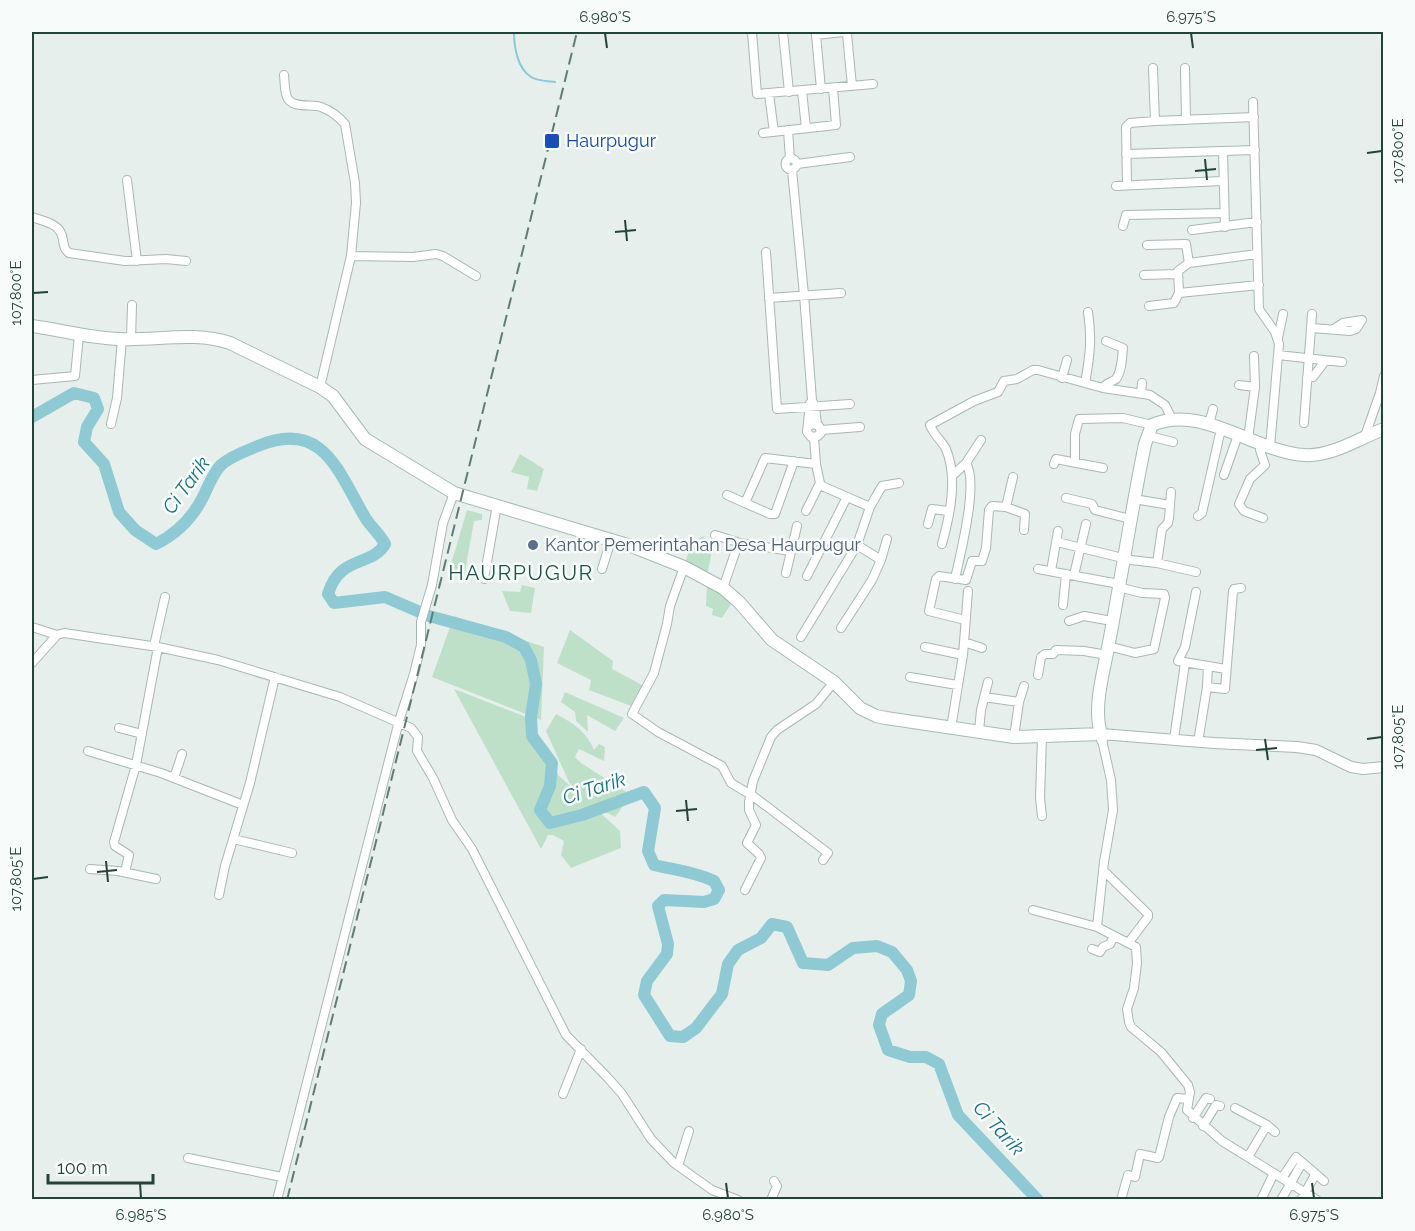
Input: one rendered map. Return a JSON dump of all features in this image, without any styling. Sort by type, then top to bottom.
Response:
[{"type":"main road","points":[[32,326],[79,335],[127,339],[183,336],[216,339],[230,343],[320,387],[333,396],[364,439],[454,493],[611,540],[684,567],[723,588],[739,602],[772,640],[834,682],[860,708],[876,716],[1014,737],[1102,737],[1099,726],[1099,708],[1112,621],[1145,444],[1151,430],[1172,419],[1189,420],[1209,424],[1266,446],[1293,453],[1314,455],[1340,448],[1383,429]]},
{"type":"street","points":[[752,32],[757,94],[873,84]]},
{"type":"street","points":[[783,32],[789,92]]},
{"type":"street","points":[[821,89],[816,35],[843,32],[847,34],[852,86]]},
{"type":"street","points":[[1153,68],[1155,121]]},
{"type":"street","points":[[1185,68],[1186,120]]},
{"type":"street","points":[[284,75],[286,96],[289,101],[324,108],[345,124],[357,192],[351,255],[320,387]]},
{"type":"street","points":[[763,133],[836,125],[833,88]]},
{"type":"street","points":[[802,91],[806,128]]},
{"type":"street","points":[[769,94],[774,132]]},
{"type":"street","points":[[1253,102],[1260,311],[1278,338]]},
{"type":"street","points":[[1127,184],[1126,128],[1128,124],[1254,117]]},
{"type":"street","points":[[788,130],[804,295],[816,464],[820,483],[825,488],[870,507]]},
{"type":"street","points":[[1126,154],[1255,150]]},
{"type":"street","points":[[1223,151],[1225,227]]},
{"type":"street","points":[[793,164],[850,157]]},
{"type":"street","points":[[127,180],[137,261]]},
{"type":"street","points":[[1116,186],[1222,181]]},
{"type":"street","points":[[1123,226],[1126,215],[1224,213]]},
{"type":"street","points":[[32,218],[51,223],[58,228],[62,233],[65,250],[69,253],[137,261],[166,259],[186,261]]},
{"type":"street","points":[[1192,230],[1257,222]]},
{"type":"street","points":[[1147,245],[1186,244],[1189,263]]},
{"type":"street","points":[[766,252],[776,407],[779,410],[812,405],[849,404]]},
{"type":"street","points":[[351,255],[413,257],[436,254],[476,276]]},
{"type":"street","points":[[1149,306],[1174,303],[1179,293],[1177,274],[1189,263],[1257,254]]},
{"type":"street","points":[[1144,275],[1177,274]]},
{"type":"street","points":[[1179,293],[1259,285]]},
{"type":"street","points":[[769,297],[841,293]]},
{"type":"street","points":[[111,424],[132,305]]},
{"type":"street","points":[[1085,383],[1091,350],[1088,312]]},
{"type":"street","points":[[1263,518],[1244,511],[1239,504],[1250,478],[1265,465],[1260,450],[1266,446],[1278,355],[1278,338],[1283,314]]},
{"type":"street","points":[[1304,423],[1312,314]]},
{"type":"street","points":[[1312,328],[1334,329]]},
{"type":"street","points":[[32,380],[75,376],[79,335]]},
{"type":"street","points":[[1103,388],[1116,378],[1120,369],[1123,348],[1106,341]]},
{"type":"street","points":[[1278,355],[1342,362]]},
{"type":"street","points":[[1224,475],[1243,437],[1255,387],[1254,356]]},
{"type":"street","points":[[1062,378],[1067,360]]},
{"type":"street","points":[[1307,378],[1314,376],[1325,361]]},
{"type":"street","points":[[942,544],[952,476],[945,448],[931,428],[931,424],[974,401],[998,392],[1001,384],[1008,379],[1017,379],[1034,370],[1103,388],[1142,388],[1161,400],[1172,419]]},
{"type":"street","points":[[1365,436],[1380,393],[1383,376]]},
{"type":"street","points":[[1239,385],[1255,387]]},
{"type":"street","points":[[1209,424],[1213,409]]},
{"type":"street","points":[[1075,462],[1075,434],[1078,419],[1123,418],[1173,442]]},
{"type":"street","points":[[815,430],[860,427]]},
{"type":"street","points":[[1198,516],[1202,513],[1221,429]]},
{"type":"street","points":[[952,476],[966,463],[981,440]]},
{"type":"street","points":[[745,503],[763,458],[816,464]]},
{"type":"street","points":[[1054,464],[1056,459],[1103,468]]},
{"type":"street","points":[[727,495],[770,514],[775,514],[794,461]]},
{"type":"street","points":[[955,579],[966,526],[970,488],[970,472],[966,463]]},
{"type":"street","points":[[1006,507],[1013,477]]},
{"type":"street","points":[[806,511],[820,483]]},
{"type":"street","points":[[790,653],[857,546],[870,507],[879,489],[899,483]]},
{"type":"street","points":[[1156,563],[1162,529],[1168,523],[1171,492]]},
{"type":"street","points":[[277,1200],[399,721],[414,674],[421,645],[421,622],[427,605],[443,523],[454,493]]},
{"type":"street","points":[[807,576],[847,497]]},
{"type":"street","points":[[1066,498],[1092,504],[1095,510],[1130,519]]},
{"type":"street","points":[[1134,499],[1170,505]]},
{"type":"street","points":[[484,579],[497,505]]},
{"type":"street","points":[[965,620],[929,612],[937,577],[966,580],[972,561],[982,561],[986,548],[989,507],[1006,507],[1025,514],[1024,530]]},
{"type":"street","points":[[928,524],[932,509],[948,511]]},
{"type":"street","points":[[1063,605],[1086,524]]},
{"type":"street","points":[[786,573],[797,526]]},
{"type":"street","points":[[1051,571],[1058,531]]},
{"type":"street","points":[[715,535],[740,543],[790,551]]},
{"type":"street","points":[[841,628],[872,579],[887,539]]},
{"type":"street","points":[[602,569],[611,540]]},
{"type":"street","points":[[1057,542],[1196,572]]},
{"type":"street","points":[[723,588],[740,543]]},
{"type":"street","points":[[857,546],[881,560]]},
{"type":"street","points":[[684,567],[670,606],[654,673],[632,714],[658,732],[722,766],[731,783],[750,794],[828,853],[824,860]]},
{"type":"street","points":[[957,568],[969,571]]},
{"type":"street","points":[[1038,569],[1119,585],[1142,593],[1164,594],[1165,598],[1154,650],[1136,653],[1056,650],[1053,654],[1045,654],[1041,657],[1038,675]]},
{"type":"street","points":[[1207,687],[1225,689],[1233,591],[1241,588]]},
{"type":"street","points":[[951,728],[963,655],[968,591]]},
{"type":"street","points":[[1196,592],[1185,647],[1178,660],[1226,669]]},
{"type":"street","points":[[125,872],[129,855],[114,842],[136,765],[165,597]]},
{"type":"street","points":[[1069,621],[1084,616],[1112,621]]},
{"type":"street","points":[[32,627],[57,635],[69,633],[156,646],[218,660],[339,697],[411,728],[416,733],[417,751],[433,778],[452,820],[472,849],[562,1029],[622,1094],[651,1139],[678,1166],[712,1190],[738,1200]]},
{"type":"street","points":[[32,663],[57,635]]},
{"type":"street","points":[[964,642],[982,648]]},
{"type":"street","points":[[925,647],[963,655]]},
{"type":"street","points":[[1174,739],[1185,663]]},
{"type":"street","points":[[1198,742],[1208,666]]},
{"type":"street","points":[[219,895],[275,677]]},
{"type":"street","points":[[910,677],[957,686]]},
{"type":"street","points":[[745,890],[761,858],[747,843],[756,825],[748,806],[758,767],[774,733],[816,704],[834,682]]},
{"type":"street","points":[[979,731],[988,682]]},
{"type":"street","points":[[1014,737],[1018,702],[1024,686]]},
{"type":"street","points":[[984,697],[1018,702]]},
{"type":"street","points":[[119,728],[142,734]]},
{"type":"street","points":[[1042,737],[1040,798],[1042,816]]},
{"type":"street","points":[[1098,927],[1103,870],[1113,810],[1102,737],[1297,747],[1316,750],[1351,767],[1363,769],[1383,767]]},
{"type":"street","points":[[88,751],[174,778],[243,805]]},
{"type":"street","points":[[174,778],[182,754]]},
{"type":"street","points":[[233,839],[292,853]]},
{"type":"street","points":[[90,869],[125,872],[156,879]]},
{"type":"street","points":[[1103,870],[1148,916],[1129,942]]},
{"type":"street","points":[[1034,910],[1098,927],[1136,947],[1134,988],[1127,1009],[1131,1027],[1161,1052],[1188,1085],[1187,1110],[1222,1141],[1282,1178],[1304,1196],[1317,1200]]},
{"type":"street","points":[[1092,949],[1100,952],[1103,947],[1109,945],[1114,936]]},
{"type":"street","points":[[1127,1009],[1137,1013]]},
{"type":"street","points":[[563,1094],[581,1049]]},
{"type":"street","points":[[1121,1200],[1128,1175],[1135,1177],[1140,1154],[1159,1157],[1169,1117],[1177,1098],[1189,1099]]},
{"type":"street","points":[[1194,1118],[1206,1098],[1210,1099]]},
{"type":"street","points":[[1203,1126],[1216,1105],[1220,1106]]},
{"type":"street","points":[[1235,1108],[1246,1109],[1275,1132]]},
{"type":"street","points":[[1248,1157],[1267,1125]]},
{"type":"street","points":[[678,1166],[689,1131]]},
{"type":"street","points":[[188,1158],[282,1177]]},
{"type":"street","points":[[1261,1200],[1282,1178],[1302,1163],[1324,1181]]},
{"type":"street","points":[[1304,1196],[1315,1175]]},
{"type":"street","points":[[1281,1200],[1282,1178]]},
{"type":"street","points":[[771,1200],[777,1186],[774,1180]]},
{"type":"green space","points":[[520,454],[544,469],[537,491],[527,489],[529,477],[511,472]]},
{"type":"green space","points":[[467,510],[482,514],[482,520],[474,521],[464,577],[449,571]]},
{"type":"green space","points":[[703,536],[712,551],[707,575],[685,565],[690,546]]},
{"type":"green space","points":[[707,584],[733,601],[722,618],[712,615],[713,609],[706,606]]},
{"type":"green space","points":[[522,585],[535,588],[531,613],[510,611],[502,591],[520,592]]},
{"type":"green space","points":[[454,616],[544,647],[541,720],[432,677]]},
{"type":"green space","points":[[570,630],[613,661],[612,669],[644,686],[631,706],[589,690],[591,680],[557,663]]},
{"type":"green space","points":[[454,689],[526,717],[559,776],[575,790],[569,782],[546,731],[556,714],[578,728],[594,750],[599,744],[605,747],[604,761],[579,749],[575,757],[631,795],[615,817],[592,805],[620,831],[621,848],[571,868],[561,855],[564,841],[548,835],[541,849]]},
{"type":"green space","points":[[565,692],[624,718],[615,731],[587,715],[588,732],[576,721],[575,712],[561,702]]},
{"type":"waterway","points":[[514,32],[517,56],[526,73],[536,79],[555,82]]},
{"type":"waterway","name":"Ci Tarik","points":[[32,417],[74,393],[94,398],[98,409],[87,427],[84,442],[104,464],[119,512],[135,530],[156,544],[177,530],[189,518],[216,472],[229,459],[280,439],[299,439],[314,445],[327,455],[366,519],[385,544],[372,556],[347,567],[340,573],[328,594],[334,603],[385,597],[429,616],[506,637],[524,647],[531,660],[536,684],[531,717],[532,736],[552,763],[550,786],[540,810],[550,823],[582,815],[644,792],[655,808],[648,851],[654,865],[692,873],[714,881],[719,890],[714,899],[704,902],[664,900],[658,906],[668,944],[667,954],[647,981],[644,995],[670,1036],[683,1037],[696,1028],[722,994],[728,964],[738,950],[761,938],[772,924],[787,927],[803,963],[828,965],[853,948],[877,946],[892,952],[907,970],[911,981],[909,995],[882,1014],[879,1025],[888,1050],[910,1057],[926,1057],[939,1064],[958,1115],[1038,1200]]},
{"type":"railway","points":[[287,1200],[577,32]]},
{"type":"place","name":"Haurpugur","points":[[552,141]]},
{"type":"place","name":"Kantor Pemerintahan Desa Haurpugur","points":[[533,545]]},
{"type":"district","name":"HAURPUGUR","points":[[521,573]]}]
